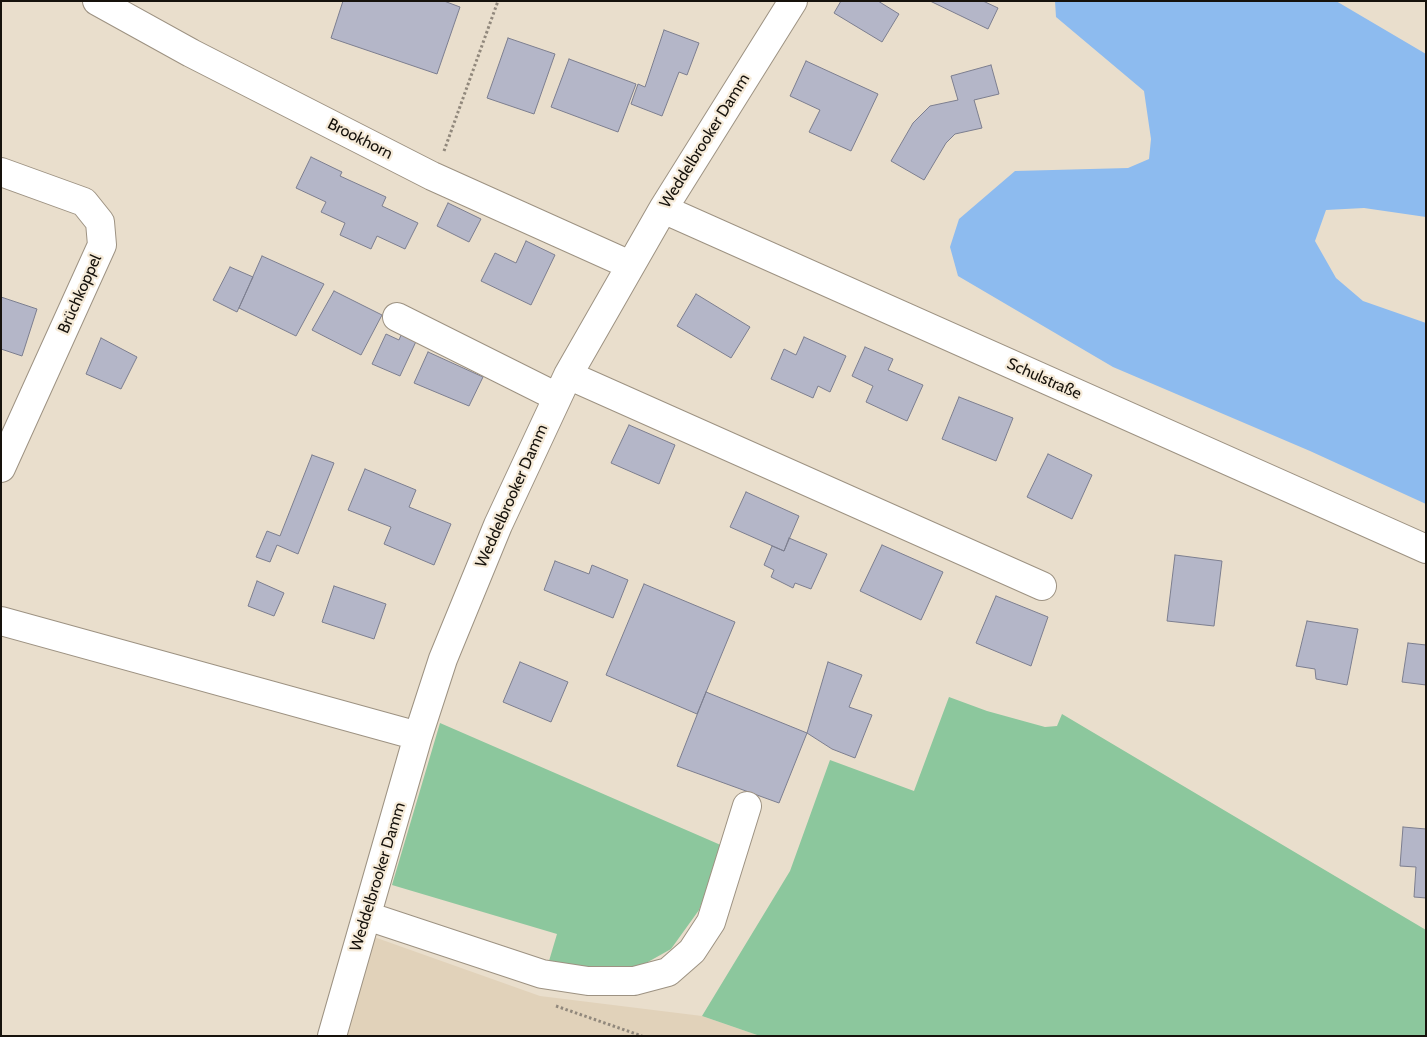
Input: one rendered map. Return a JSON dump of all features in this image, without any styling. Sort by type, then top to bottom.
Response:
[{"type":"street","name":"Brookhorn","points":[[97,1],[199,58],[432,176],[630,265]]},
{"type":"street","name":"Weddelbrooker Damm","points":[[332,1036],[418,736],[450,641],[498,524],[562,386],[630,265],[793,1]]},
{"type":"street","name":"Brüchkoppel","points":[[1,172],[84,202],[100,222],[102,245],[1,468]]},
{"type":"street","name":"Schulstraße","points":[[663,209],[1426,549]]},
{"type":"street","points":[[397,317],[1042,586]]},
{"type":"street","points":[[1,621],[418,736]]},
{"type":"street","points":[[367,916],[542,974],[588,981],[634,981],[668,972],[692,951],[711,922],[747,806]]},
{"type":"path","points":[[432,176],[446,148],[498,1]]},
{"type":"shaded area","points":[[374,937],[540,996],[702,1016],[760,1036],[346,1036]]},
{"type":"green space","points":[[949,697],[987,711],[1045,727],[1057,726],[1062,714],[1426,930],[1426,1036],[760,1036],[702,1016],[790,871],[830,760],[914,791]]},
{"type":"green space","points":[[440,723],[723,846],[699,910],[671,949],[639,967],[598,972],[549,961],[557,934],[392,885]]},
{"type":"water","points":[[1055,1],[1336,1],[1426,54],[1426,217],[1364,208],[1326,210],[1315,241],[1336,278],[1363,301],[1426,323],[1426,504],[1310,451],[1113,367],[958,276],[950,247],[959,219],[1015,171],[1128,168],[1149,159],[1151,139],[1144,91],[1056,17]]},
{"type":"building","points":[[343,1],[444,1],[460,7],[437,74],[331,38]]},
{"type":"building","points":[[841,1],[878,1],[899,14],[882,42],[834,13]]},
{"type":"building","points":[[930,1],[983,1],[998,8],[988,29]]},
{"type":"building","points":[[664,30],[699,43],[687,75],[679,72],[662,116],[631,104],[638,84],[645,87]]},
{"type":"building","points":[[508,38],[555,54],[534,114],[487,98]]},
{"type":"building","points":[[569,59],[636,84],[618,132],[551,107]]},
{"type":"building","points":[[806,61],[878,94],[851,151],[809,132],[820,110],[790,96]]},
{"type":"building","points":[[991,65],[999,94],[974,100],[982,128],[955,134],[946,143],[924,180],[891,161],[913,123],[930,106],[958,100],[951,76]]},
{"type":"building","points":[[311,157],[342,172],[340,176],[386,197],[382,206],[418,223],[405,249],[377,236],[371,249],[340,235],[345,223],[321,212],[326,202],[296,188]]},
{"type":"building","points":[[448,203],[481,219],[469,242],[437,226]]},
{"type":"building","points":[[526,241],[555,255],[531,305],[481,281],[495,253],[516,263]]},
{"type":"building","points":[[262,256],[324,284],[296,336],[239,308]]},
{"type":"building","points":[[230,267],[253,277],[237,312],[213,300]]},
{"type":"building","points":[[334,291],[382,315],[361,355],[312,330]]},
{"type":"building","points":[[696,294],[750,327],[731,358],[677,326]]},
{"type":"building","points":[[1,297],[37,309],[22,356],[1,349]]},
{"type":"building","points":[[404,328],[419,335],[400,376],[372,364],[386,334],[399,340]]},
{"type":"building","points":[[804,337],[846,356],[830,392],[818,386],[813,398],[771,379],[784,349],[796,355]]},
{"type":"building","points":[[101,338],[137,357],[121,389],[86,374]]},
{"type":"building","points":[[865,347],[893,359],[888,370],[923,385],[907,421],[866,402],[873,386],[852,376]]},
{"type":"building","points":[[428,352],[483,377],[469,406],[414,383]]},
{"type":"building","points":[[959,397],[1013,418],[996,461],[942,439]]},
{"type":"building","points":[[629,425],[675,445],[659,484],[611,463]]},
{"type":"building","points":[[1048,454],[1092,475],[1072,519],[1027,497]]},
{"type":"building","points":[[312,455],[334,463],[298,554],[277,545],[270,562],[256,557],[267,531],[280,536]]},
{"type":"building","points":[[365,469],[416,490],[409,507],[451,524],[434,565],[384,544],[391,527],[348,510]]},
{"type":"building","points":[[746,492],[799,516],[784,551],[730,527]]},
{"type":"building","points":[[789,538],[827,554],[811,589],[795,583],[793,588],[771,577],[774,570],[764,565],[772,546],[784,551]]},
{"type":"building","points":[[882,545],[943,572],[921,620],[860,591]]},
{"type":"building","points":[[1175,555],[1222,561],[1214,626],[1167,621]]},
{"type":"building","points":[[555,561],[589,574],[592,565],[628,580],[613,618],[544,590]]},
{"type":"building","points":[[257,581],[284,593],[274,616],[248,606]]},
{"type":"building","points":[[644,584],[735,622],[697,714],[606,675]]},
{"type":"building","points":[[334,586],[386,604],[374,639],[322,622]]},
{"type":"building","points":[[996,596],[1048,617],[1031,666],[976,643]]},
{"type":"building","points":[[1307,621],[1358,629],[1347,685],[1316,679],[1315,669],[1296,666]]},
{"type":"building","points":[[1408,643],[1426,645],[1426,685],[1402,682]]},
{"type":"building","points":[[520,662],[568,682],[551,722],[503,702]]},
{"type":"building","points":[[828,662],[862,675],[849,707],[872,715],[855,758],[832,749],[807,733]]},
{"type":"building","points":[[706,692],[807,733],[779,803],[677,766]]},
{"type":"building","points":[[1403,827],[1426,829],[1426,898],[1414,897],[1416,867],[1400,866]]}]
